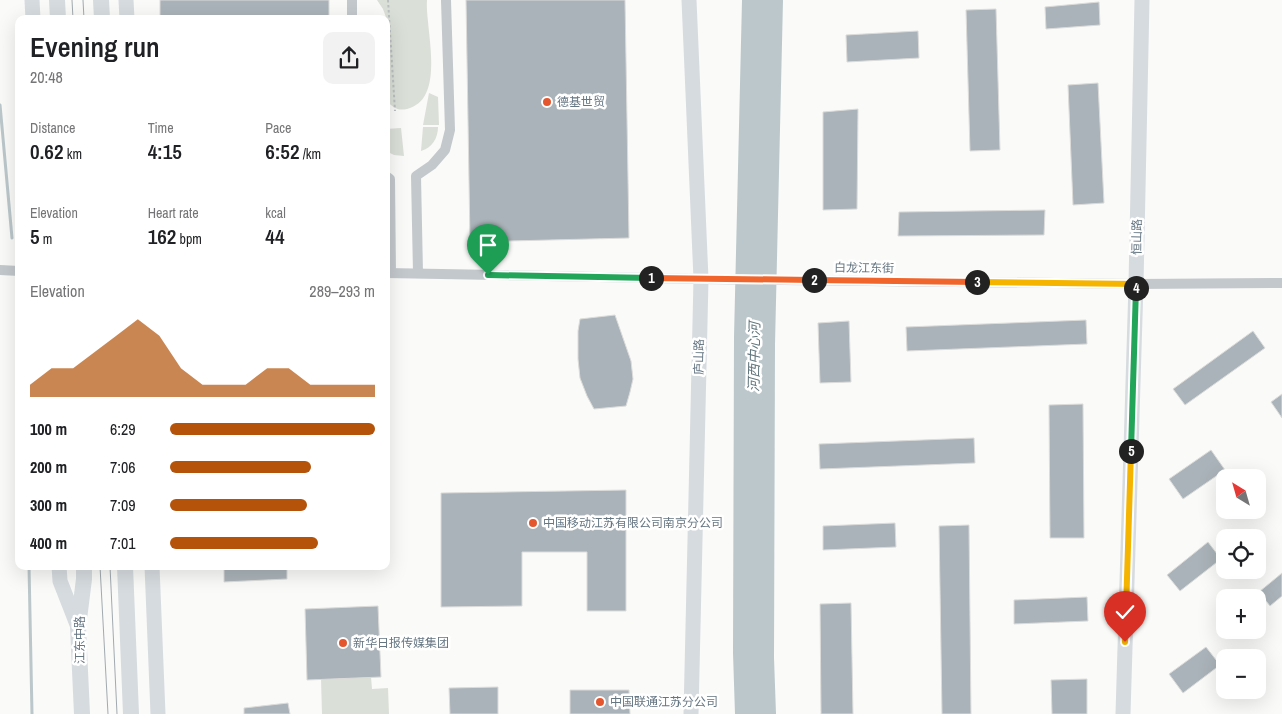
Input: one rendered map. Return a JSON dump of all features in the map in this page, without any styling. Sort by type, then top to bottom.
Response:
[{"type":"main road","points":[[57,0],[58,15]]},
{"type":"main road","points":[[101,0],[102,15]]},
{"type":"main road","name":"江东中路","points":[[82,714],[78,627],[84,570]]},
{"type":"main road","points":[[125,570],[131,714]]},
{"type":"street","points":[[32,0],[33,15]]},
{"type":"street","points":[[126,0],[127,15]]},
{"type":"street","points":[[352,0],[352,15]]},
{"type":"street","points":[[418,273],[416,176],[432,165],[445,150],[450,130],[446,0]]},
{"type":"street","name":"庐山路","points":[[689,0],[701,279],[691,714]]},
{"type":"street","name":"恒山路","points":[[1123,714],[1136,284],[1142,0]]},
{"type":"street","points":[[0,270],[15,271]]},
{"type":"street","name":"白龙江东街","points":[[390,273],[1136,284],[1282,283]]},
{"type":"street","points":[[60,570],[60,581],[78,627]]},
{"type":"street","points":[[152,570],[158,714]]},
{"type":"path","points":[[388,0],[389,15]]},
{"type":"path","points":[[390,32],[395,111]]},
{"type":"shaded area","points":[[377,0],[427,0],[431,60],[431,76],[428,90],[421,101],[403,110],[390,104],[390,15],[385,15]]},
{"type":"shaded area","points":[[429,93],[438,97],[439,125],[423,125]]},
{"type":"shaded area","points":[[423,127],[438,127],[438,131],[436,139],[431,145],[421,151]]},
{"type":"shaded area","points":[[401,128],[404,156],[390,153],[390,129]]},
{"type":"shaded area","points":[[371,677],[372,689],[388,688],[389,714],[322,714],[321,679]]},
{"type":"water","name":"河西中心河","points":[[742,0],[783,0],[775,344],[774,658],[776,714],[735,714],[733,653],[734,337]]},
{"type":"building","points":[[160,0],[329,0],[329,15],[160,15]]},
{"type":"building","name":"德基世贸","points":[[466,0],[625,0],[629,238],[470,242]]},
{"type":"building","points":[[1099,2],[1100,25],[1046,29],[1045,7]]},
{"type":"building","points":[[996,9],[1000,150],[970,151],[966,10]]},
{"type":"building","points":[[918,31],[919,58],[847,62],[846,35]]},
{"type":"building","points":[[1098,83],[1104,203],[1073,205],[1068,85]]},
{"type":"building","points":[[858,109],[857,209],[823,210],[823,112]]},
{"type":"building","points":[[1045,210],[1044,235],[898,236],[899,212]]},
{"type":"building","points":[[615,315],[631,361],[633,379],[626,406],[594,409],[580,378],[578,331],[580,319]]},
{"type":"building","points":[[1086,320],[1087,344],[907,351],[906,327]]},
{"type":"building","points":[[849,321],[851,382],[820,383],[818,323]]},
{"type":"building","points":[[1253,331],[1265,348],[1185,405],[1173,389]]},
{"type":"building","points":[[1282,394],[1282,418],[1271,402]]},
{"type":"building","points":[[1083,404],[1084,538],[1050,538],[1049,405]]},
{"type":"building","points":[[974,438],[975,463],[820,469],[819,444]]},
{"type":"building","points":[[1211,450],[1224,469],[1216,469],[1216,476],[1183,499],[1169,479]]},
{"type":"building","name":"中国移动江苏有限公司南京分公司","points":[[626,490],[626,611],[587,611],[587,552],[522,552],[522,606],[441,607],[441,493]]},
{"type":"building","points":[[895,523],[896,547],[823,550],[823,526]]},
{"type":"building","points":[[969,525],[971,714],[942,714],[939,526]]},
{"type":"building","points":[[1208,542],[1216,552],[1216,563],[1180,591],[1167,575]]},
{"type":"building","points":[[224,570],[287,570],[287,579],[224,582]]},
{"type":"building","points":[[1282,573],[1282,596],[1270,606],[1266,601],[1266,589],[1263,589]]},
{"type":"building","points":[[1087,597],[1088,621],[1014,624],[1014,600]]},
{"type":"building","points":[[851,603],[853,714],[821,714],[820,604]]},
{"type":"building","name":"新华日报传媒集团","points":[[378,606],[381,677],[307,680],[305,609]]},
{"type":"building","points":[[1206,647],[1216,660],[1216,668],[1183,693],[1169,674]]},
{"type":"building","points":[[1087,679],[1087,714],[1052,714],[1051,680]]},
{"type":"building","points":[[498,687],[498,714],[450,714],[449,688]]},
{"type":"building","name":"中国联通江苏分公司","points":[[570,690],[629,690],[630,714],[570,714]]},
{"type":"building","points":[[288,703],[290,714],[244,714],[244,708]]},
{"type":"waterway","points":[[0,105],[12,238]]},
{"type":"waterway","points":[[29,570],[32,714]]},
{"type":"tram line","points":[[72,0],[73,15]]},
{"type":"tram line","points":[[83,0],[84,15]]},
{"type":"tram line","points":[[100,570],[108,714]]},
{"type":"tram line","points":[[110,570],[117,714]]},
{"type":"place","name":"德基世贸","points":[[547,102]]},
{"type":"place","name":"中国移动江苏有限公司南京分公司","points":[[533,523]]},
{"type":"place","name":"新华日报传媒集团","points":[[343,643]]},
{"type":"place","name":"中国联通江苏分公司","points":[[600,702]]},
{"type":"route","points":[[488,275],[1136,284],[1125,642]]}]
